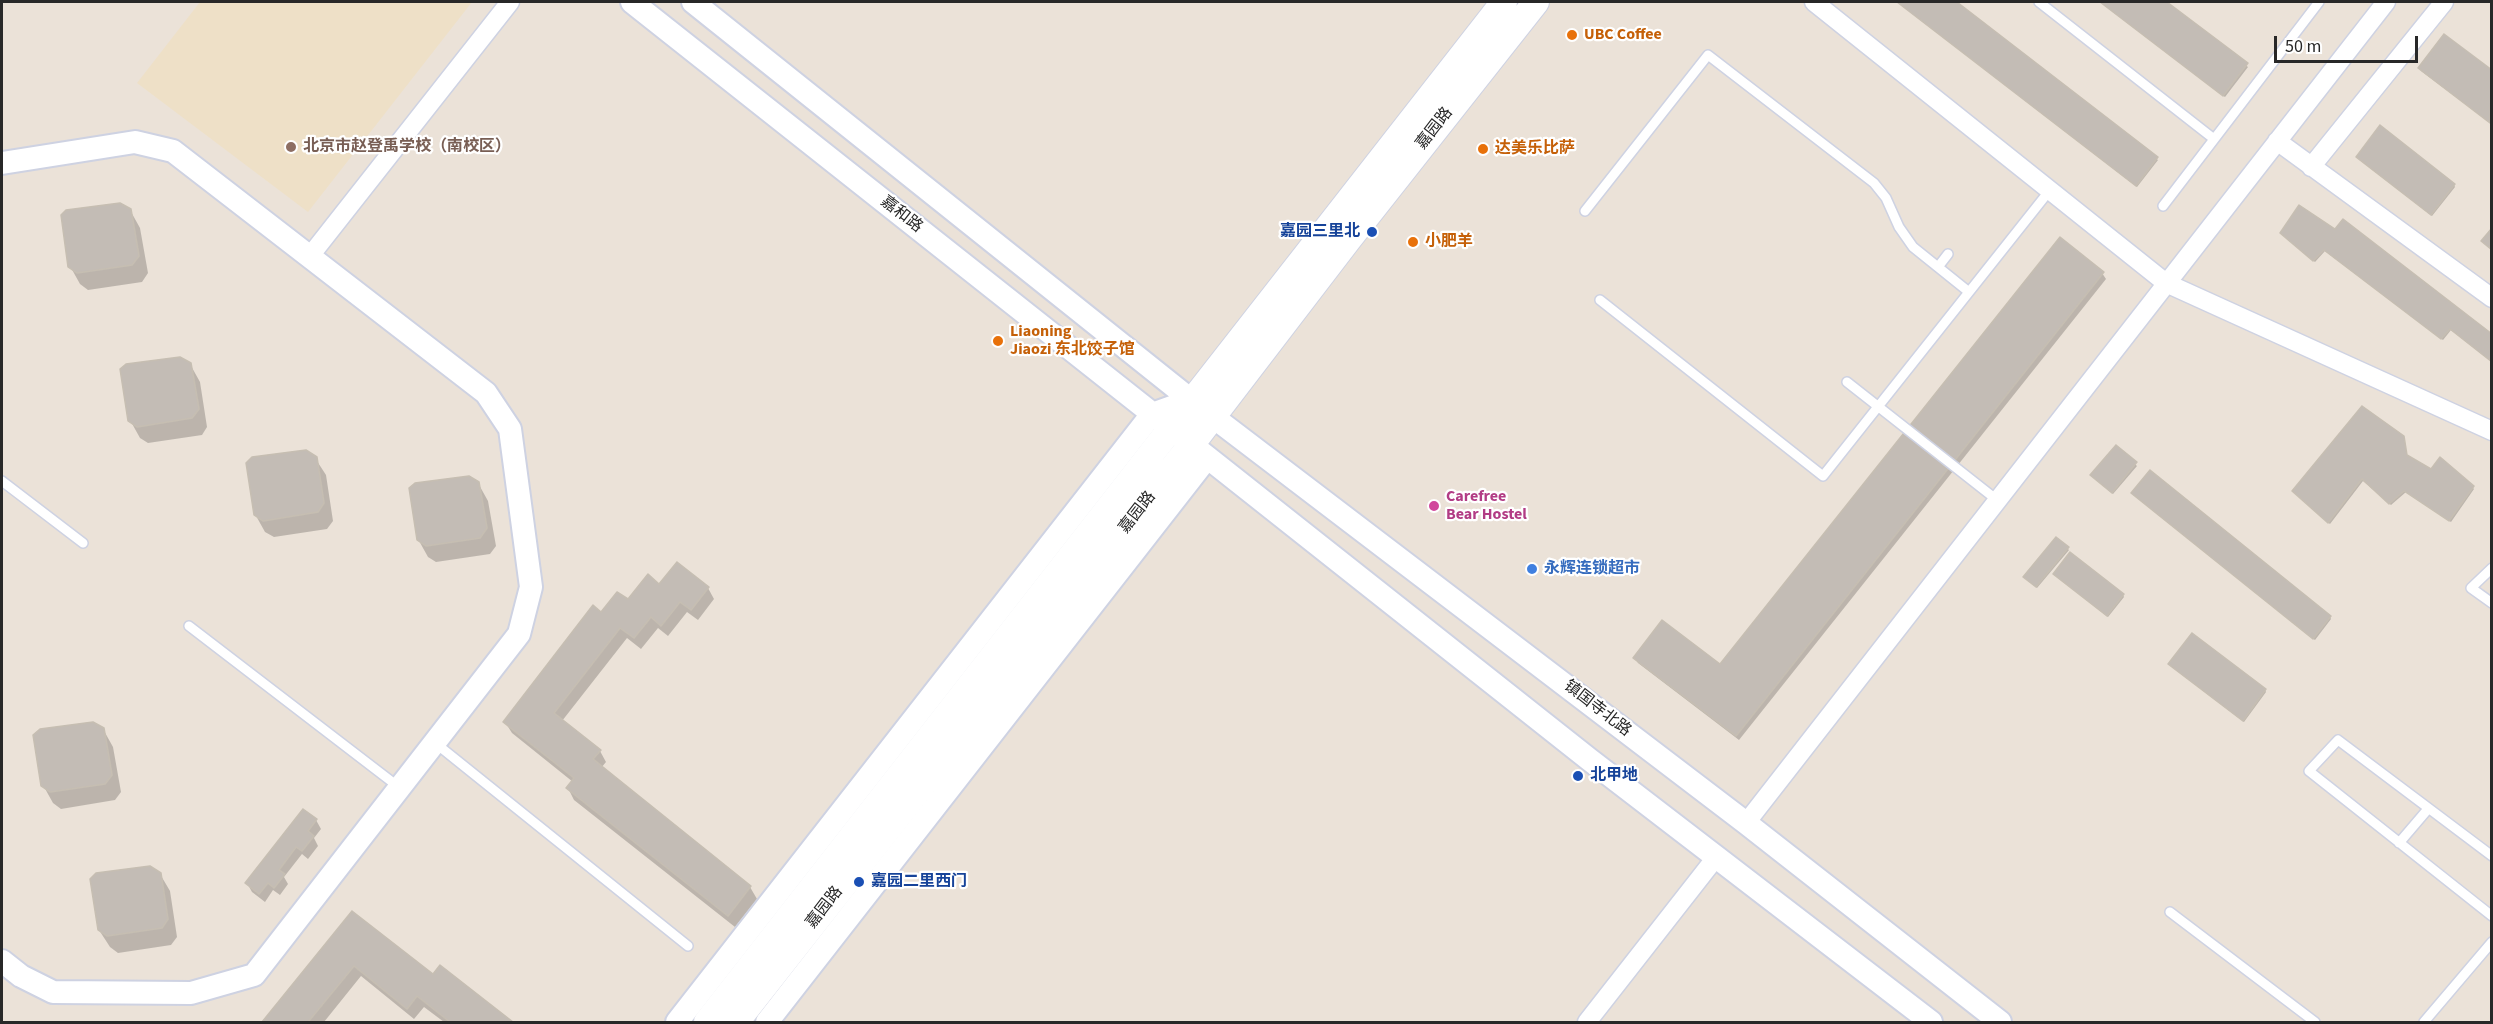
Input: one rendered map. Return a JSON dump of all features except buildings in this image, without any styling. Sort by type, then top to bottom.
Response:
[{"type":"main road","name":"嘉园路","points":[[707,1023],[1161,421],[1191,400],[1504,2]]},
{"type":"main road","name":"嘉园路","points":[[736,1023],[1199,452],[1213,417],[1347,240],[1536,2]]},
{"type":"street","points":[[310,256],[510,2]]},
{"type":"street","name":"嘉和路","points":[[632,2],[1161,421]]},
{"type":"street","points":[[693,2],[1191,400]]},
{"type":"street","points":[[1746,823],[2386,2]]},
{"type":"street","points":[[2311,167],[2444,2]]},
{"type":"street","points":[[1822,4],[2166,283],[2492,431]]},
{"type":"street","points":[[2277,141],[2492,298]]},
{"type":"street","points":[[2,163],[135,142],[173,150],[486,393],[510,429],[531,586],[519,634],[254,975],[192,993],[53,992],[21,976],[2,961]]},
{"type":"street","name":"镇国寺北路","points":[[1191,400],[1746,823],[2000,1023]]},
{"type":"street","points":[[677,1023],[1161,421],[1590,760],[1931,1023]]},
{"type":"street","points":[[767,1023],[1199,452]]},
{"type":"street","points":[[1587,1023],[1717,856]]},
{"type":"lane","points":[[2039,2],[2214,139]]},
{"type":"lane","points":[[2163,207],[2319,2]]},
{"type":"lane","points":[[1585,211],[1708,55],[1874,183],[1886,198],[1899,227],[1912,247],[1968,292]]},
{"type":"lane","points":[[1600,300],[1823,476],[2050,190]]},
{"type":"lane","points":[[1938,267],[1948,254]]},
{"type":"lane","points":[[1847,382],[1996,500]]},
{"type":"lane","points":[[2,481],[83,543]]},
{"type":"lane","points":[[2492,568],[2471,588],[2492,603]]},
{"type":"lane","points":[[189,626],[400,788]]},
{"type":"lane","points":[[2492,856],[2338,740],[2309,771],[2492,916]]},
{"type":"lane","points":[[434,742],[688,946]]},
{"type":"lane","points":[[2399,843],[2428,809]]},
{"type":"lane","points":[[2170,912],[2315,1023]]},
{"type":"lane","points":[[2424,1023],[2492,942]]},
{"type":"shaded area","name":"北京市赵登禹学校（南校区）","points":[[200,2],[472,2],[308,212],[137,83]]},
{"type":"place","name":"UBC Coffee","points":[[1572,35]]},
{"type":"place","name":"北京市赵登禹学校（南校区）","points":[[291,147]]},
{"type":"place","name":"达美乐比萨","points":[[1483,149]]},
{"type":"place","name":"嘉园三里北","points":[[1372,232]]},
{"type":"place","name":"小肥羊","points":[[1413,242]]},
{"type":"place","name":"Liaoning Jiaozi 东北饺子馆","points":[[998,341]]},
{"type":"place","name":"Carefree Bear Hostel","points":[[1434,506]]},
{"type":"place","name":"永辉连锁超市","points":[[1532,569]]},
{"type":"place","name":"北甲地","points":[[1578,776]]},
{"type":"place","name":"嘉园二里西门","points":[[859,882]]}]
